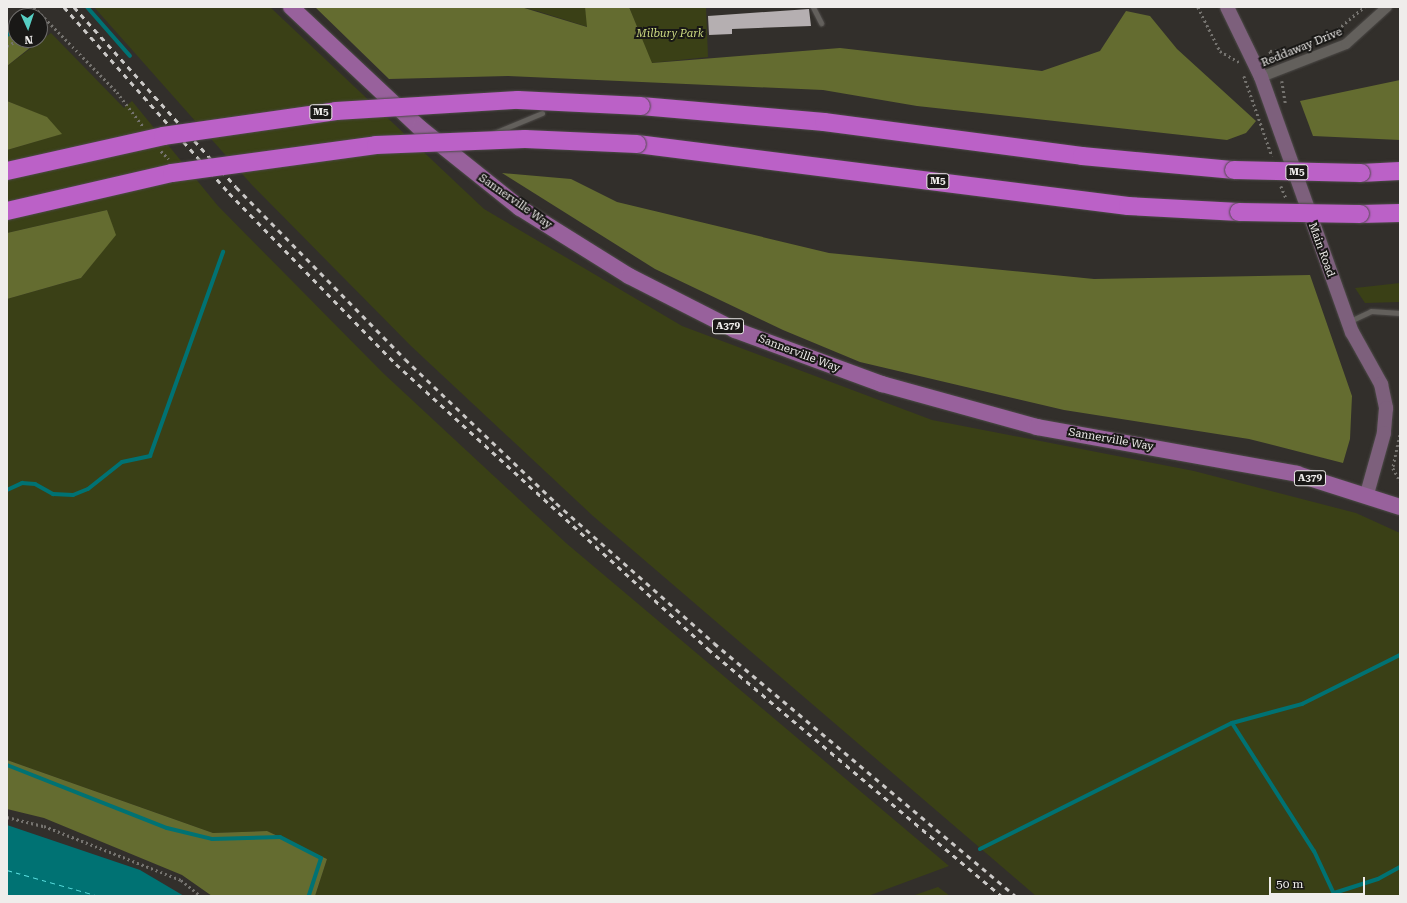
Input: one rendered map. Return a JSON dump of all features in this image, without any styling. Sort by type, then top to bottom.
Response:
[{"type":"highway","name":"M5","points":[[7,171],[178,134],[336,111],[518,100],[641,106],[824,122],[1082,156],[1234,170],[1361,173],[1400,172]]},
{"type":"highway","name":"M5","points":[[7,211],[172,173],[376,145],[525,139],[637,144],[1128,206],[1239,212],[1360,214],[1400,213]]},
{"type":"main road","name":"Sannerville Way","points":[[291,7],[347,63],[449,152],[520,208],[629,276],[735,330],[812,360],[1037,427],[1259,466],[1367,494],[1400,507]]},
{"type":"street","name":"Main Road","points":[[1227,7],[1261,78],[1348,321],[1381,384],[1386,408],[1384,433],[1367,494]]},
{"type":"street","name":"Reddaway Drive","points":[[1261,78],[1346,44],[1387,7]]},
{"type":"lane","points":[[813,7],[821,23]]},
{"type":"lane","points":[[449,152],[542,113]]},
{"type":"lane","points":[[1348,321],[1370,311],[1400,313]]},
{"type":"path","points":[[1198,7],[1220,51],[1228,58],[1240,63],[1274,162]]},
{"type":"path","points":[[1322,41],[1364,7]]},
{"type":"path","points":[[48,24],[118,92],[145,128]]},
{"type":"path","points":[[1270,51],[1283,53],[1303,48]]},
{"type":"path","points":[[157,145],[171,162]]},
{"type":"path","points":[[1279,177],[1286,200]]},
{"type":"path","points":[[1400,435],[1393,468],[1400,480]]},
{"type":"path","points":[[7,817],[44,826],[181,880],[201,896]]},
{"type":"green space","points":[[94,7],[270,7],[484,209],[682,326],[932,420],[1194,471],[1356,513],[1400,533],[1400,896],[1036,896],[593,516],[411,346],[252,185]]},
{"type":"green space","points":[[315,7],[521,7],[587,27],[585,7],[629,7],[652,63],[840,48],[1042,71],[1100,51],[1126,11],[1150,16],[1177,49],[1256,121],[1246,133],[1227,140],[917,106],[823,90],[508,76],[389,79]]},
{"type":"green space","points":[[521,7],[585,7],[588,27],[537,11]]},
{"type":"green space","name":"Milbury Park","points":[[629,7],[706,7],[708,57],[651,63]]},
{"type":"green space","points":[[7,27],[8,48],[30,48],[7,66]]},
{"type":"green space","points":[[51,33],[124,108],[132,101],[218,206],[383,373],[566,543],[949,866],[868,896],[315,896],[327,859],[267,831],[213,833],[7,760],[7,299],[81,278],[115,235],[107,210],[7,233],[7,150],[61,134],[46,117],[7,101],[7,66],[31,48],[48,48],[48,35]]},
{"type":"green space","points":[[1400,80],[1400,140],[1313,136],[1300,101]]},
{"type":"green space","points":[[7,101],[47,117],[62,134],[7,150]]},
{"type":"green space","points":[[502,173],[571,179],[617,202],[829,253],[1094,279],[1310,275],[1352,396],[1350,439],[1343,463],[1249,439],[1064,410],[860,362],[783,330],[655,269]]},
{"type":"green space","points":[[107,210],[116,235],[81,278],[7,299],[7,233]]},
{"type":"green space","points":[[1400,283],[1400,302],[1365,303],[1355,288]]},
{"type":"green space","points":[[7,760],[213,833],[267,831],[327,859],[315,896],[212,896],[182,875],[44,818],[7,809]]},
{"type":"green space","points":[[938,887],[950,896],[912,896]]},
{"type":"water","points":[[7,825],[140,870],[184,896],[7,896]]},
{"type":"building","points":[[809,9],[811,26],[732,29],[732,34],[709,35],[708,16]]},
{"type":"waterway","points":[[87,7],[130,56]]},
{"type":"waterway","points":[[7,490],[22,483],[35,484],[53,494],[73,495],[88,489],[122,462],[150,456],[223,252]]},
{"type":"waterway","points":[[980,849],[1232,723],[1302,704],[1400,655]]},
{"type":"waterway","points":[[1232,723],[1314,851],[1335,896]]},
{"type":"waterway","points":[[7,765],[167,828],[212,839],[280,837],[321,858],[309,896]]},
{"type":"waterway","points":[[1334,893],[1378,879],[1400,867]]},
{"type":"ferry route","points":[[7,870],[99,896]]},
{"type":"railway","points":[[64,7],[229,193],[396,364],[708,649],[1001,896]]},
{"type":"railway","points":[[74,7],[236,187],[405,359],[556,503],[714,643],[1015,896]]}]
